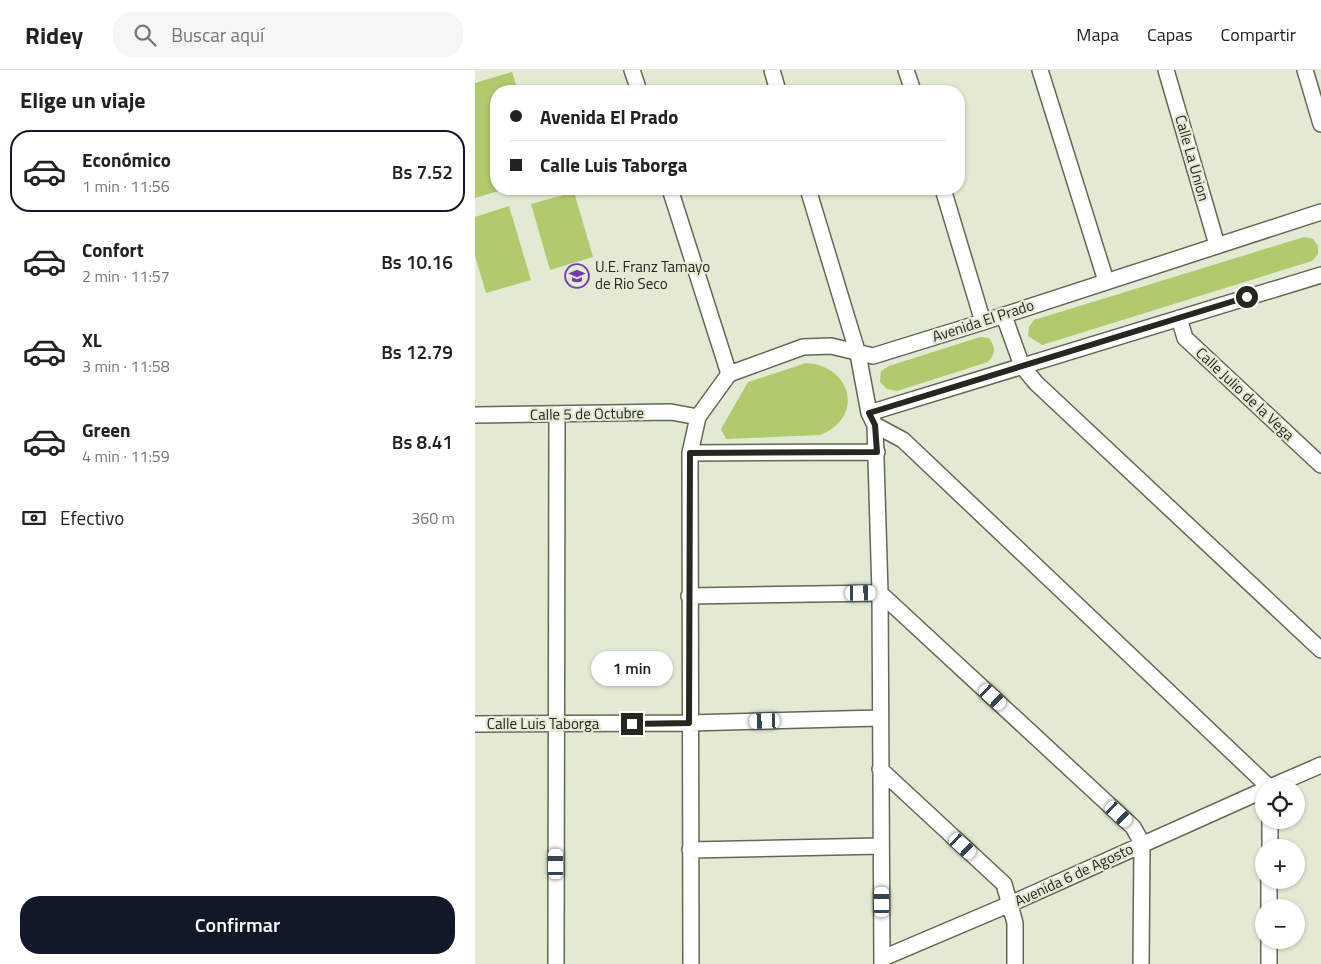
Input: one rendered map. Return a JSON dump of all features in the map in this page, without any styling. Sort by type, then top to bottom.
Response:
[{"type":"street","points":[[632,70],[637,85]]},
{"type":"street","points":[[772,70],[777,85]]},
{"type":"street","points":[[906,70],[911,85]]},
{"type":"street","points":[[1040,70],[1106,281]]},
{"type":"street","name":"Calle La Union","points":[[1166,70],[1217,245]]},
{"type":"street","points":[[1305,70],[1321,124]]},
{"type":"street","points":[[672,195],[729,374],[698,417],[690,453],[689,723],[691,964]]},
{"type":"street","points":[[810,195],[858,354],[877,452],[880,593],[882,961]]},
{"type":"street","points":[[945,195],[983,322]]},
{"type":"street","name":"Avenida El Prado","points":[[729,374],[803,347],[831,346],[858,354],[873,356],[1003,316],[1321,212]]},
{"type":"street","points":[[872,419],[1022,366],[1179,318],[1319,280]]},
{"type":"street","points":[[1003,316],[1022,366],[1036,383],[1321,650]]},
{"type":"street","name":"Calle Julio de la Vega","points":[[1179,318],[1185,338],[1321,465]]},
{"type":"street","name":"Calle 5 de Octubre","points":[[475,415],[671,412],[698,417]]},
{"type":"street","points":[[556,964],[557,415]]},
{"type":"street","points":[[872,419],[903,440],[1259,779]]},
{"type":"street","points":[[690,453],[877,452]]},
{"type":"street","points":[[689,596],[880,593],[1133,827],[1142,843],[1141,964]]},
{"type":"street","name":"Calle Luis Taborga","points":[[475,724],[689,723],[880,718]]},
{"type":"street","name":"Avenida 6 de Agosto","points":[[1289,779],[1321,765]]},
{"type":"street","points":[[880,769],[1004,884],[1015,923],[1015,964]]},
{"type":"street","name":"Avenida 6 de Agosto","points":[[882,961],[1255,794]]},
{"type":"street","points":[[690,850],[881,846]]},
{"type":"street","points":[[1269,949],[1269,964]]},
{"type":"green space","points":[[512,72],[516,85],[490,85],[490,194],[475,198],[475,83]]},
{"type":"green space","points":[[563,195],[575,195],[593,257],[550,270],[531,204]]},
{"type":"green space","points":[[509,206],[531,280],[486,293],[475,256],[475,217]]},
{"type":"green space","points":[[1304,237],[1313,239],[1318,246],[1318,254],[1312,261],[1042,345],[1028,336],[1029,327],[1034,320]]},
{"type":"green space","points":[[980,337],[989,338],[994,348],[993,356],[988,362],[897,391],[887,389],[880,382],[881,371],[889,366]]},
{"type":"green space","points":[[806,363],[822,366],[834,373],[843,382],[847,393],[847,405],[843,417],[834,427],[820,435],[726,439],[721,429],[748,382]]},
{"type":"place","name":"U.E. Franz Tamayo de Rio Seco","points":[[577,276]]},
{"type":"route","points":[[632,724],[689,723],[690,453],[877,452],[875,425],[869,413],[1247,297]]}]
